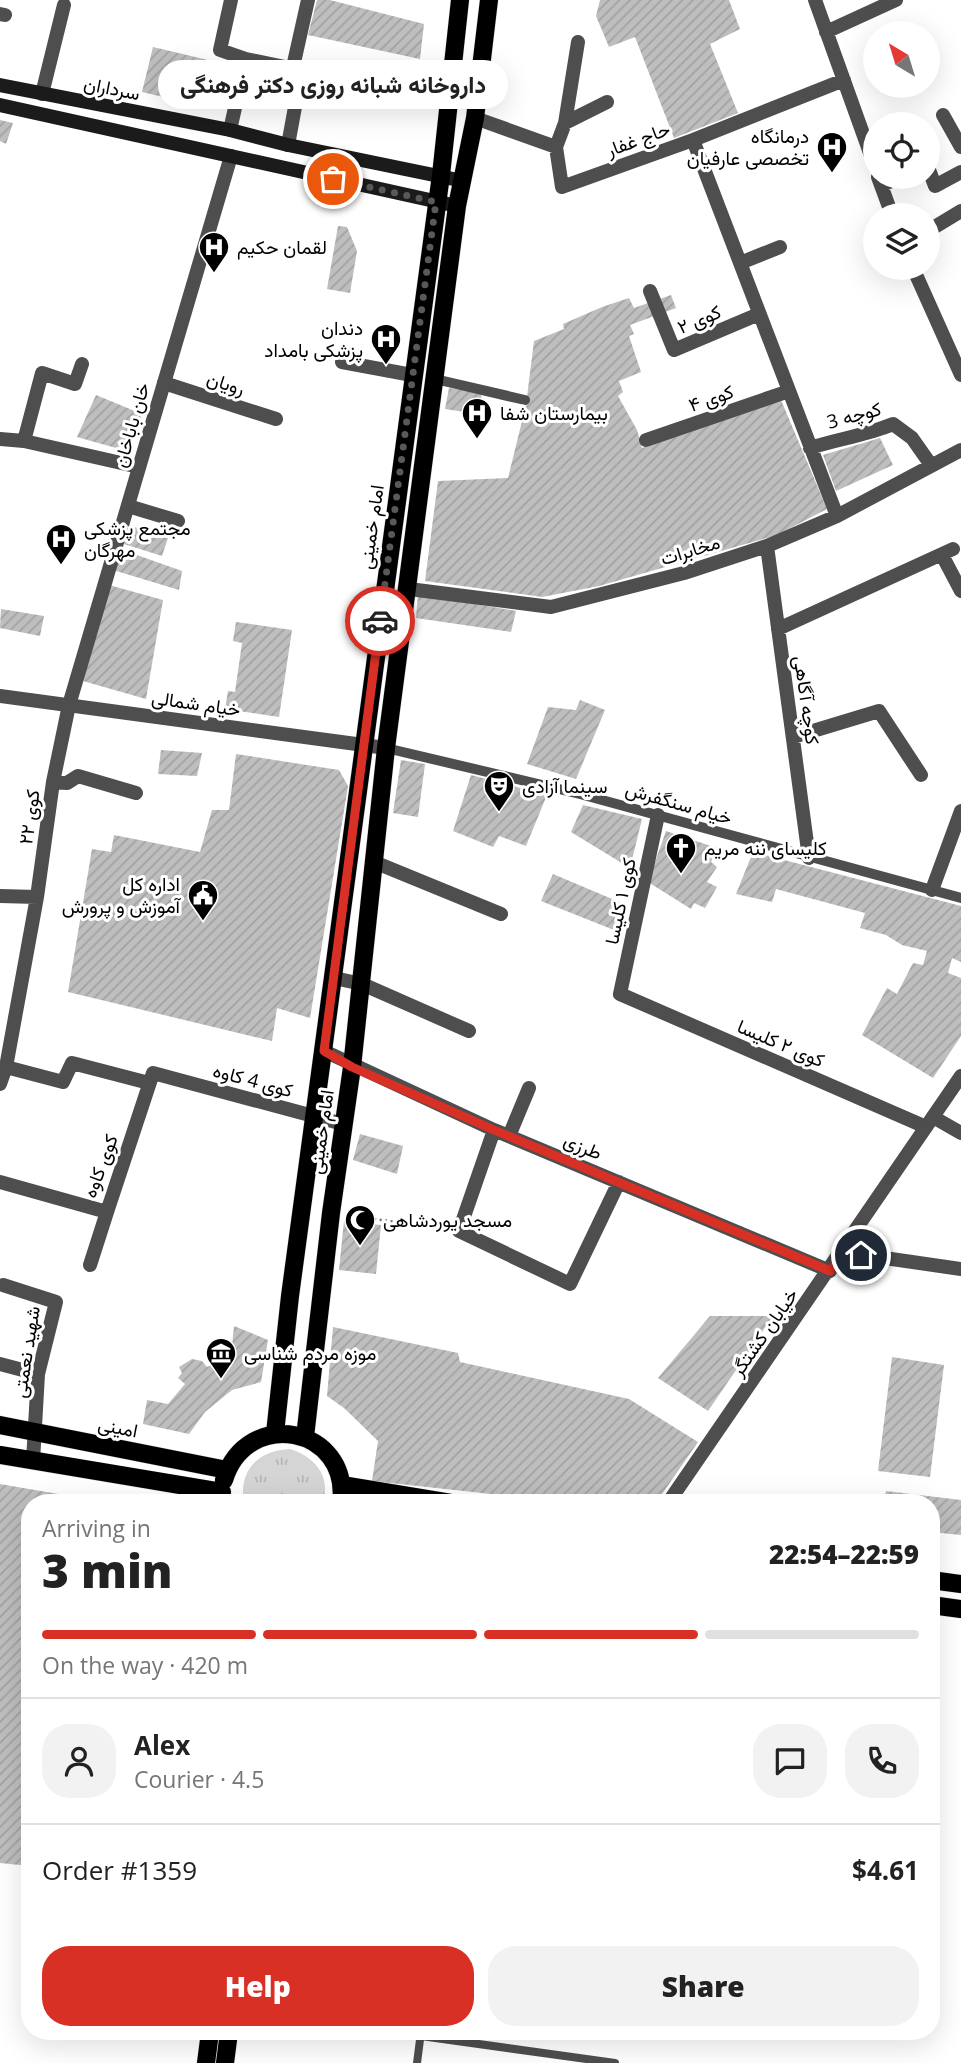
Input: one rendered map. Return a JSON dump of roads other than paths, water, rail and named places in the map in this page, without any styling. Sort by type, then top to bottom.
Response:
[{"type":"main road","name":"امام خمینی","points":[[275,1433],[313,1115],[334,978],[412,376],[441,175],[460,0]]},
{"type":"main road","name":"امام خمینی","points":[[305,1437],[331,1213],[362,984],[386,748],[409,589],[457,206],[475,118],[489,0]]},
{"type":"main road","name":"سرداران","points":[[0,85],[230,130],[288,145],[463,181]]},
{"type":"main road","name":"سرداران","points":[[0,105],[457,206]]},
{"type":"main road","name":"امینی","points":[[0,1425],[227,1470]]},
{"type":"main road","points":[[223,1494],[227,1470],[246,1445],[275,1433],[305,1437],[330,1457],[342,1494]]},
{"type":"main road","points":[[0,1455],[207,1494]]},
{"type":"main road","points":[[940,1581],[961,1584]]},
{"type":"main road","points":[[940,1606],[961,1609]]},
{"type":"main road","points":[[206,2063],[209,2040]]},
{"type":"main road","points":[[225,2063],[228,2040]]},
{"type":"street","points":[[231,0],[220,50],[246,59],[449,101]]},
{"type":"street","points":[[288,145],[307,0]]},
{"type":"street","points":[[814,0],[863,133]]},
{"type":"street","points":[[826,32],[896,0]]},
{"type":"street","points":[[42,94],[64,5]]},
{"type":"street","points":[[475,118],[556,147],[565,123],[578,42]]},
{"type":"street","points":[[230,130],[246,59]]},
{"type":"street","name":"حاج غفار","points":[[556,147],[562,187],[693,140],[844,80]]},
{"type":"street","points":[[565,123],[607,102]]},
{"type":"street","points":[[943,115],[961,148]]},
{"type":"street","points":[[693,140],[836,516]]},
{"type":"street","name":"خان باباخان","points":[[69,705],[230,156]]},
{"type":"street","points":[[940,183],[961,172]]},
{"type":"street","points":[[940,224],[961,211]]},
{"type":"street","points":[[740,263],[780,247]]},
{"type":"street","points":[[918,280],[961,375]]},
{"type":"street","name":"کوی ۲","points":[[650,291],[674,350],[759,314]]},
{"type":"street","points":[[342,362],[412,376]]},
{"type":"street","points":[[24,441],[42,373],[75,384],[82,364]]},
{"type":"street","points":[[435,379],[524,400]]},
{"type":"street","name":"رویان","points":[[164,383],[276,419]]},
{"type":"street","name":"کوی ۴","points":[[646,440],[789,391]]},
{"type":"street","name":"کوچه 3","points":[[810,448],[858,432],[870,433],[893,424],[912,438],[931,465]]},
{"type":"street","points":[[0,439],[24,441],[139,467]]},
{"type":"street","name":"مخابرات","points":[[409,589],[551,607],[684,573],[766,546],[836,516],[961,450]]},
{"type":"street","points":[[128,506],[178,521]]},
{"type":"street","name":"کوچه آگاهی","points":[[766,546],[809,858]]},
{"type":"street","points":[[778,629],[947,552],[961,591]]},
{"type":"street","name":"خیام شمالی","points":[[0,696],[386,748]]},
{"type":"street","name":"کوی ۲۲","points":[[0,1084],[6,1067],[37,897],[53,782],[69,705]]},
{"type":"street","points":[[793,737],[879,711],[921,775]]},
{"type":"street","name":"خیام سنگفرش","points":[[386,748],[658,815],[961,898]]},
{"type":"street","points":[[53,782],[67,783],[78,776],[136,793]]},
{"type":"street","points":[[932,890],[961,811]]},
{"type":"street","name":"کوی ۱ کلیسا","points":[[620,994],[658,815]]},
{"type":"street","points":[[374,862],[501,914]]},
{"type":"street","points":[[0,896],[37,897]]},
{"type":"street","points":[[334,978],[362,984],[469,1031]]},
{"type":"street","name":"کوی ۲ کلیسا","points":[[620,994],[961,1133]]},
{"type":"street","name":"طرزی","points":[[324,1051],[352,1067],[494,1130],[830,1271]]},
{"type":"street","name":"کوی 4 کاوه","points":[[6,1067],[63,1082],[72,1063],[151,1078],[343,1124]]},
{"type":"street","name":"خیابان کشتگر","points":[[674,1494],[830,1271],[961,1076]]},
{"type":"street","name":"کوی کاوه","points":[[0,1182],[107,1212],[151,1078]]},
{"type":"street","points":[[509,1136],[529,1088]]},
{"type":"street","points":[[494,1130],[459,1231],[570,1284],[619,1182]]},
{"type":"street","points":[[90,1265],[107,1212]]},
{"type":"street","points":[[843,1252],[961,1269]]},
{"type":"street","name":"شهید نعمتی","points":[[3,1285],[56,1302],[38,1374],[33,1461]]},
{"type":"street","points":[[0,1364],[38,1374]]},
{"type":"lane","points":[[417,2063],[420,2040]]},
{"type":"lane","points":[[461,2040],[615,2063]]},
{"type":"place","name":"درمانگاه تخصصی عارفیان","points":[[832,174]]},
{"type":"place","name":"داروخانه شبانه روزی دکتر فرهنگی","points":[[333,179]]},
{"type":"place","name":"لقمان حکیم","points":[[214,274]]},
{"type":"place","name":"دندان‌ پزشکی بامداد","points":[[386,366]]},
{"type":"place","name":"بیمارستان شفا","points":[[477,440]]},
{"type":"place","name":"مجتمع پزشکی مهرگان","points":[[61,566]]},
{"type":"place","name":"سینما آزادی","points":[[499,813]]},
{"type":"place","name":"کلیسای ننه مریم","points":[[681,875]]},
{"type":"place","name":"اداره کل آموزش و پرورش","points":[[203,922]]},
{"type":"place","name":"مسجد یوردشاهی","points":[[360,1247]]},
{"type":"place","name":"موزه مردم شناسی","points":[[221,1380]]}]
